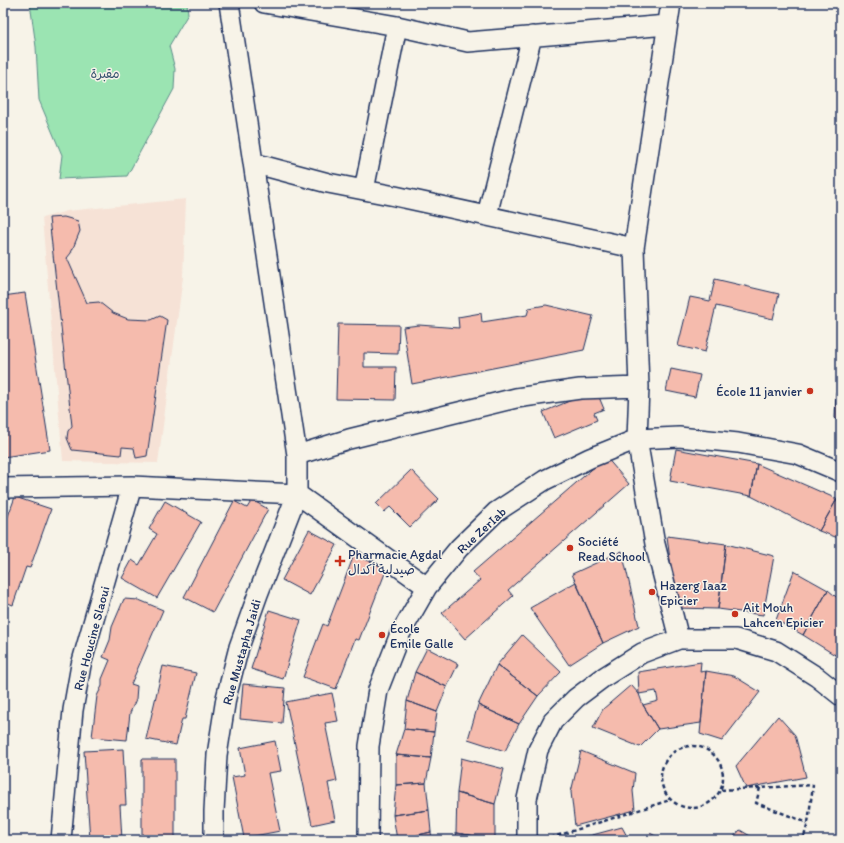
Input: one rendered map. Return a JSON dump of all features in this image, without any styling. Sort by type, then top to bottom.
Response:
[{"type":"street","points":[[229,3],[297,454],[297,494]]},
{"type":"street","points":[[264,3],[397,26],[468,42],[667,25]]},
{"type":"street","points":[[671,3],[634,248],[639,387],[637,439],[655,544],[679,639]]},
{"type":"street","points":[[364,190],[397,26]]},
{"type":"street","points":[[487,216],[532,36]]},
{"type":"street","points":[[253,163],[328,183],[634,248]]},
{"type":"street","points":[[297,454],[349,439],[516,398],[580,389],[639,387]]},
{"type":"street","name":"Rue ZerIab","points":[[368,840],[369,746],[378,690],[400,634],[427,587],[460,548],[496,512],[545,480],[590,458],[637,439],[679,437],[738,443],[798,454],[841,472]]},
{"type":"street","points":[[3,488],[132,486],[297,494],[427,587]]},
{"type":"street","name":"Rue Houcine Slaoui","points":[[61,840],[73,710],[79,673],[132,486]]},
{"type":"street","name":"Rue Mustapha Jaidi","points":[[214,840],[217,755],[226,698],[240,647],[258,594],[297,494]]},
{"type":"street","points":[[527,840],[527,799],[538,750],[553,721],[576,698],[604,676],[642,653],[679,639],[736,640],[776,651],[817,677],[841,696]]},
{"type":"path","points":[[692,745],[700,746],[714,754],[720,764],[723,779],[721,790],[713,800],[704,806],[697,808],[686,808],[679,806],[670,800],[665,794],[661,784],[660,774],[663,764],[669,755],[682,747],[692,745]]},
{"type":"path","points":[[721,790],[813,785],[808,823],[803,840]]},
{"type":"path","points":[[760,788],[756,803],[808,823]]},
{"type":"path","points":[[543,840],[670,800]]},
{"type":"shaded area","points":[[186,199],[183,277],[158,463],[63,461],[42,218],[67,211]]},
{"type":"green space","name":"مقبرة","points":[[30,3],[187,3],[188,14],[169,46],[175,69],[174,89],[127,176],[59,179],[62,155],[39,100],[36,47]]},
{"type":"building","points":[[64,217],[78,221],[80,231],[71,253],[67,258],[87,303],[99,302],[113,313],[128,319],[151,320],[160,316],[167,320],[147,456],[136,458],[134,448],[122,447],[121,455],[72,450],[67,438],[68,431],[72,426],[49,218]]},
{"type":"building","points":[[715,279],[779,294],[773,319],[716,306],[705,352],[678,346],[690,297],[710,301]]},
{"type":"building","points":[[25,293],[50,450],[3,457],[3,296]]},
{"type":"building","points":[[546,305],[593,316],[584,350],[412,384],[403,327],[419,325],[459,328],[458,317],[481,313],[482,322],[527,315],[529,308]]},
{"type":"building","points":[[338,324],[399,325],[398,354],[364,353],[364,367],[396,367],[395,400],[336,399]]},
{"type":"building","points":[[671,369],[700,375],[695,397],[666,391]]},
{"type":"building","points":[[596,390],[604,409],[594,413],[597,420],[554,438],[543,412]]},
{"type":"building","points":[[836,392],[841,392],[841,420],[835,419]]},
{"type":"building","points":[[676,449],[757,464],[751,496],[670,481]]},
{"type":"building","points":[[606,457],[629,484],[508,590],[513,596],[465,639],[442,613],[480,580],[473,572]]},
{"type":"building","points":[[757,464],[837,499],[819,531],[751,496]]},
{"type":"building","points":[[411,470],[439,499],[410,527],[390,507],[384,512],[376,504]]},
{"type":"building","points":[[15,497],[51,509],[30,568],[26,567],[13,605],[3,601],[3,530]]},
{"type":"building","points":[[837,499],[841,501],[841,539],[819,531]]},
{"type":"building","points":[[252,500],[268,509],[213,612],[184,597],[234,501],[247,508]]},
{"type":"building","points":[[165,501],[201,522],[157,598],[122,578],[132,560],[139,565],[157,534],[149,529]]},
{"type":"building","points":[[309,530],[337,545],[310,595],[282,580]]},
{"type":"building","points":[[667,536],[726,544],[718,609],[676,608]]},
{"type":"building","points":[[726,544],[774,556],[763,615],[718,609]]},
{"type":"building","points":[[622,551],[639,626],[603,643],[572,574]]},
{"type":"building","points":[[354,555],[387,568],[359,640],[355,639],[336,689],[303,677],[323,624],[327,626]]},
{"type":"building","points":[[794,571],[828,590],[803,635],[776,620]]},
{"type":"building","points":[[576,582],[603,643],[569,665],[530,608]]},
{"type":"building","points":[[828,590],[841,601],[841,647],[835,655],[803,635]]},
{"type":"building","points":[[124,599],[139,600],[163,610],[131,684],[137,686],[136,699],[130,713],[127,740],[92,737],[97,696],[102,686],[102,679],[110,660],[103,657],[110,640],[112,627]]},
{"type":"building","points":[[269,610],[301,620],[283,679],[251,669]]},
{"type":"building","points":[[522,635],[561,672],[538,696],[497,665]]},
{"type":"building","points":[[841,647],[841,662],[835,655]]},
{"type":"building","points":[[427,648],[458,664],[447,687],[415,672]]},
{"type":"building","points":[[701,662],[700,672],[706,671],[701,723],[658,729],[643,705],[658,701],[656,691],[639,694],[638,672]]},
{"type":"building","points":[[497,665],[538,696],[519,724],[478,705]]},
{"type":"building","points":[[163,666],[196,673],[185,719],[182,719],[176,745],[146,739]]},
{"type":"building","points":[[706,671],[734,676],[760,692],[722,741],[700,734]]},
{"type":"building","points":[[415,672],[447,687],[437,712],[407,701]]},
{"type":"building","points":[[243,684],[285,688],[282,723],[240,719]]},
{"type":"building","points":[[631,685],[639,694],[643,705],[658,729],[640,747],[593,728],[603,709]]},
{"type":"building","points":[[332,693],[338,721],[325,723],[337,781],[328,783],[335,820],[312,825],[286,702]]},
{"type":"building","points":[[407,701],[437,712],[434,732],[404,729]]},
{"type":"building","points":[[478,705],[519,724],[505,751],[468,739]]},
{"type":"building","points":[[778,716],[795,735],[806,777],[746,788],[736,766]]},
{"type":"building","points":[[404,729],[434,732],[431,758],[396,755]]},
{"type":"building","points":[[275,741],[281,771],[268,773],[280,831],[244,838],[232,777],[245,775],[240,748]]},
{"type":"building","points":[[123,749],[126,805],[120,805],[122,840],[90,840],[84,751]]},
{"type":"building","points":[[581,751],[635,773],[633,791],[635,810],[575,826],[571,792]]},
{"type":"building","points":[[396,755],[431,758],[426,783],[396,785]]},
{"type":"building","points":[[461,758],[504,769],[495,804],[457,793]]},
{"type":"building","points":[[142,759],[175,759],[175,840],[142,840]]},
{"type":"building","points":[[426,783],[429,810],[393,815],[396,785]]},
{"type":"building","points":[[457,793],[495,804],[495,839],[456,833]]},
{"type":"building","points":[[429,810],[431,832],[397,840],[393,815]]},
{"type":"building","points":[[622,827],[629,840],[574,840]]},
{"type":"building","points":[[740,830],[757,840],[731,840]]},
{"type":"building","points":[[431,832],[432,840],[398,840]]},
{"type":"building","points":[[456,833],[495,839],[495,840],[458,840]]},
{"type":"building","points":[[650,833],[663,840],[647,840]]},
{"type":"place","name":"École 11 janvier","points":[[810,391]]},
{"type":"place","name":"Société Read School","points":[[570,548]]},
{"type":"place","name":"Pharmacie Agdal صيدلية أكدال","points":[[340,561]]},
{"type":"place","name":"Hazerg Iaaz Epicier","points":[[652,592]]},
{"type":"place","name":"Ait Mouh Lahcen Epicier","points":[[735,614]]},
{"type":"place","name":"École Emile Galle","points":[[382,635]]}]
